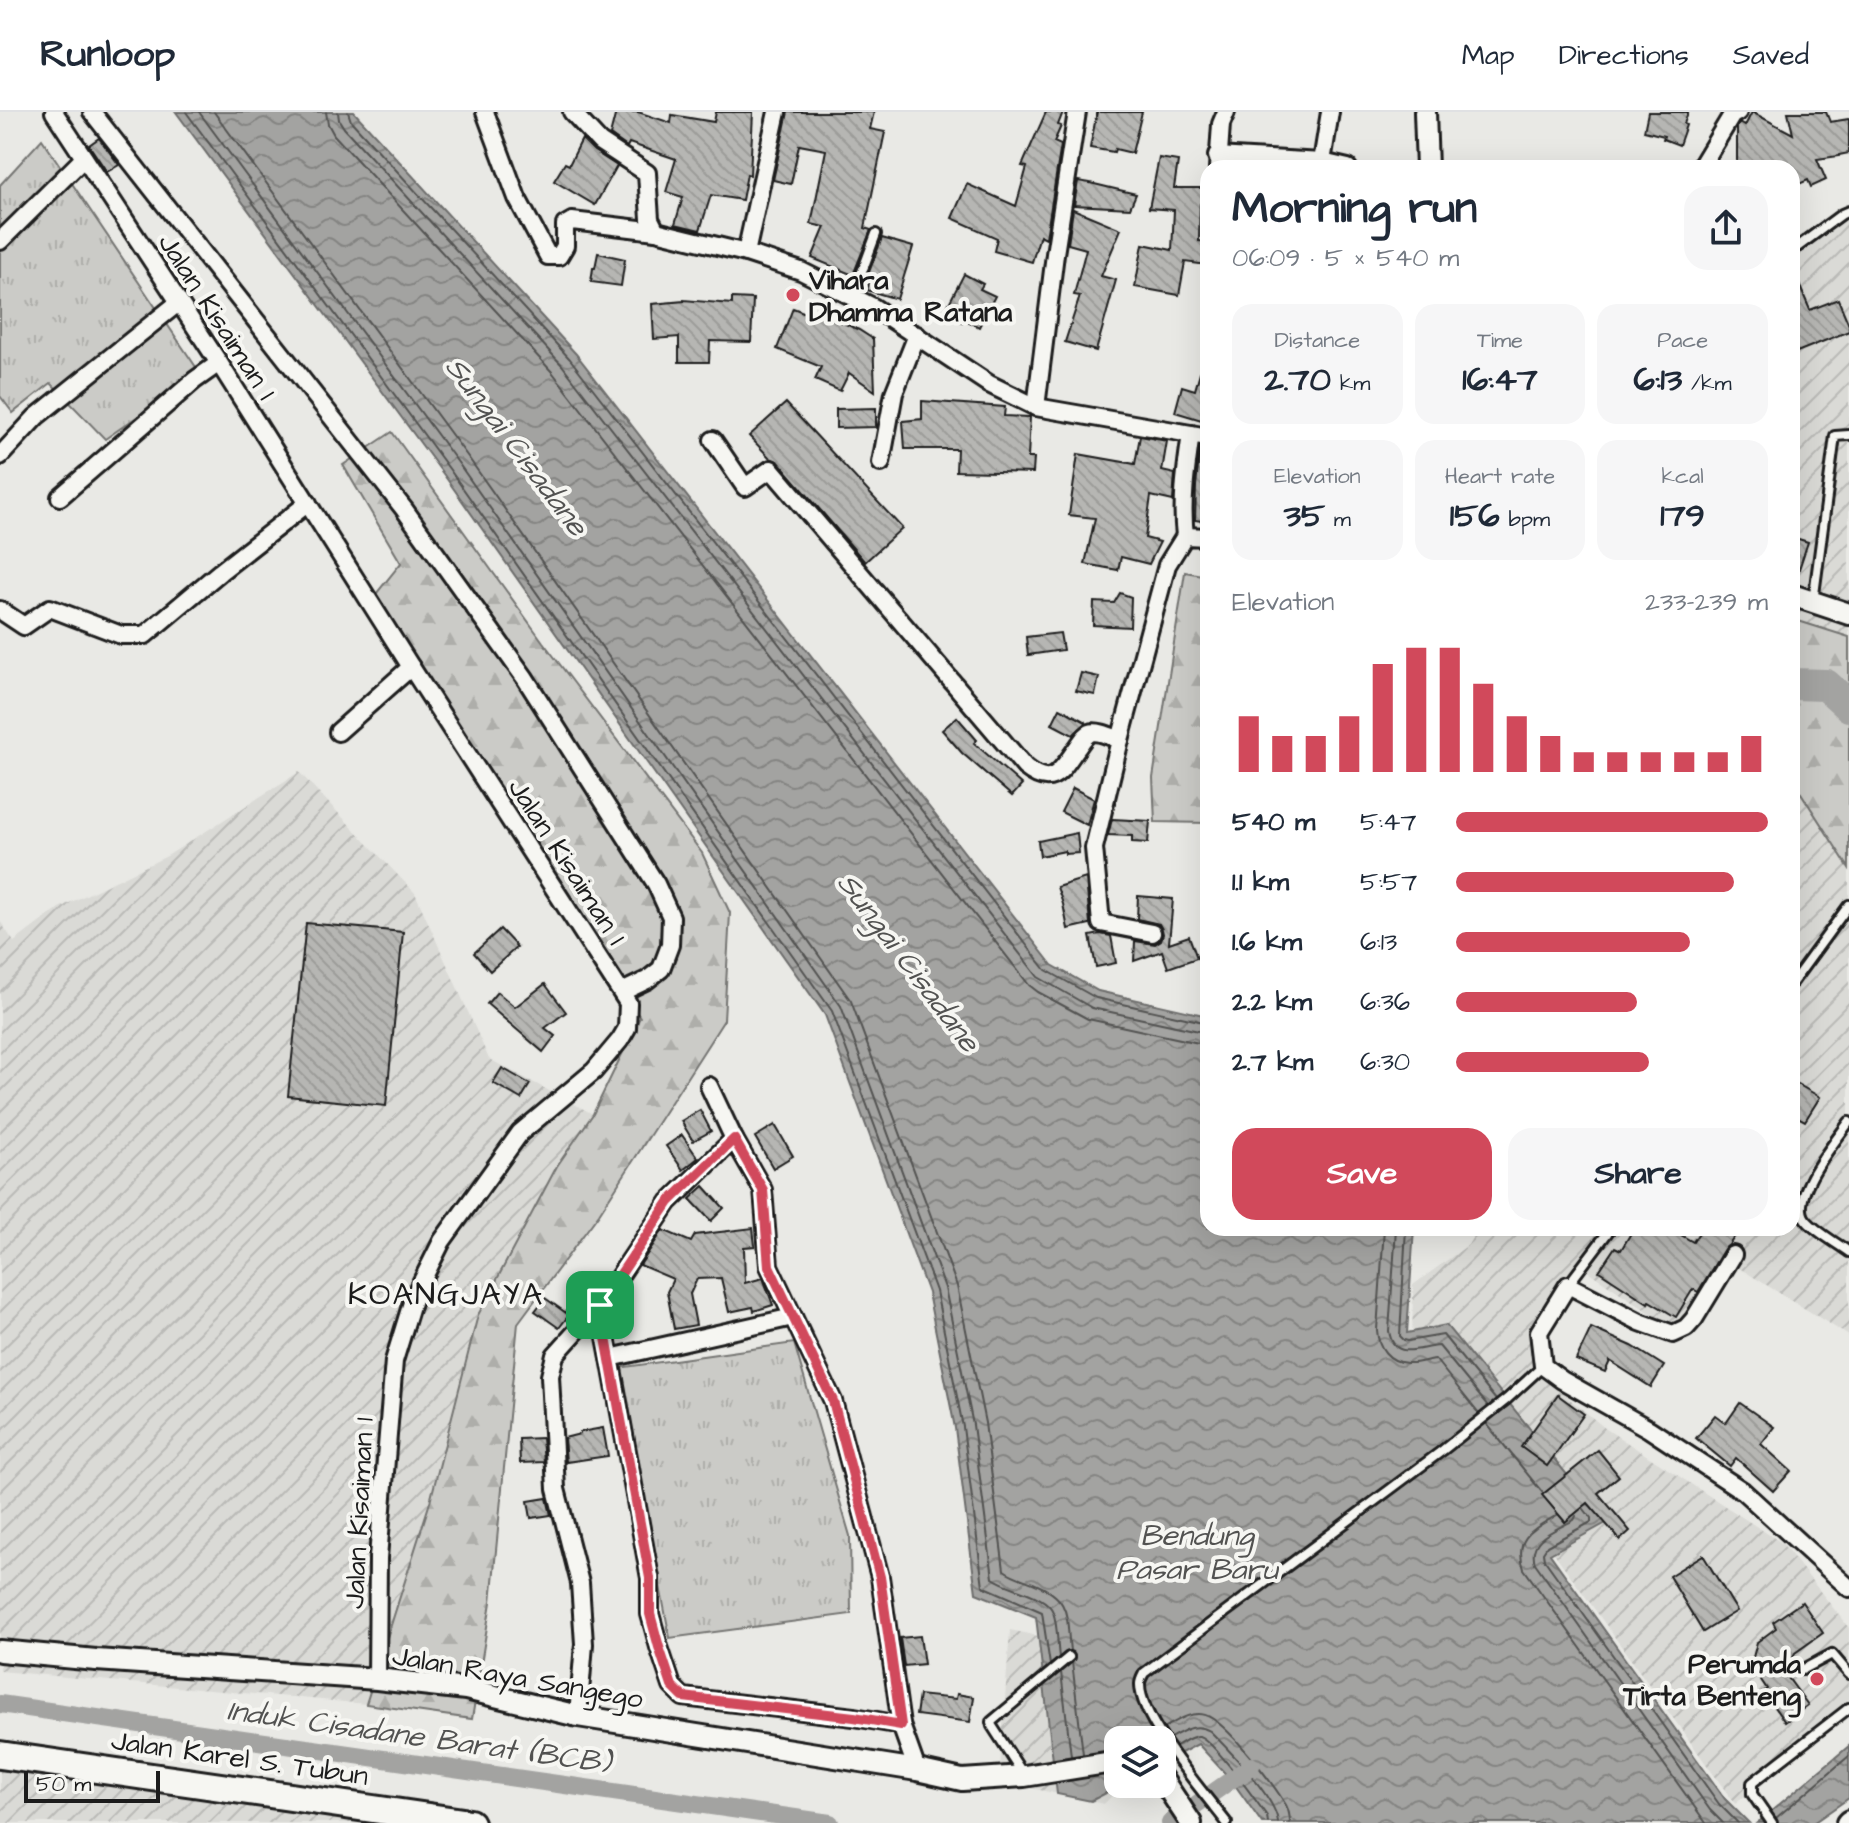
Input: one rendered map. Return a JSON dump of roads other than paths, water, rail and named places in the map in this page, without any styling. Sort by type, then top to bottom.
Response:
[{"type":"main road","name":"Jalan Karel S. Tubun","points":[[0,1755],[470,1823]]},
{"type":"street","name":"Jalan Kisaiman 1","points":[[54,112],[219,363],[628,1003],[627,1028],[620,1040],[594,1071],[520,1133],[442,1241],[413,1299],[394,1361],[378,1558],[377,1679]]},
{"type":"street","points":[[92,112],[404,509],[525,678],[656,884],[671,917],[670,945],[661,969],[622,992]]},
{"type":"street","points":[[485,112],[517,198],[548,256],[559,256],[565,246],[565,225],[572,221],[656,231],[746,253],[801,271],[873,307],[989,384],[1036,407],[1200,436]]},
{"type":"street","points":[[572,112],[600,142],[647,173],[650,219],[656,231]]},
{"type":"street","points":[[746,253],[777,112]]},
{"type":"street","points":[[1036,407],[1077,112]]},
{"type":"street","points":[[1218,160],[1221,124],[1226,112]]},
{"type":"street","points":[[1323,160],[1330,112]]},
{"type":"street","points":[[1425,112],[1427,160]]},
{"type":"street","points":[[1705,160],[1731,113]]},
{"type":"street","points":[[0,241],[84,158]]},
{"type":"street","points":[[0,456],[36,417],[178,303]]},
{"type":"street","points":[[881,463],[894,393],[917,335]]},
{"type":"street","points":[[60,497],[195,380],[219,363]]},
{"type":"street","points":[[1152,933],[1101,923],[1094,848],[1167,565],[1185,536],[1182,513],[1191,434]]},
{"type":"street","points":[[713,440],[745,487],[771,469],[1035,775],[1054,776],[1088,734],[1096,732],[1120,740]]},
{"type":"street","points":[[0,610],[24,626],[50,608],[121,635],[145,635],[308,503]]},
{"type":"street","points":[[1185,536],[1200,537]]},
{"type":"street","points":[[1800,598],[1849,614]]},
{"type":"street","points":[[338,732],[411,667]]},
{"type":"street","points":[[709,1086],[763,1190],[769,1266],[833,1401],[880,1577],[901,1725],[917,1770]]},
{"type":"street","points":[[578,1716],[584,1644],[580,1583],[556,1489],[550,1376],[555,1355],[600,1305],[669,1202],[734,1139]]},
{"type":"street","points":[[1733,1255],[1694,1319],[1686,1328],[1673,1334],[1640,1322],[1568,1285],[1539,1332],[1543,1366],[1649,1429],[1743,1491],[1849,1588]]},
{"type":"street","points":[[600,1305],[650,1578],[650,1614],[672,1686],[683,1697],[901,1725]]},
{"type":"street","points":[[610,1358],[793,1317]]},
{"type":"street","name":"Jalan Raya Sangego","points":[[0,1651],[377,1679],[466,1689],[578,1716],[917,1770],[962,1780],[1024,1776],[1104,1763]]},
{"type":"street","points":[[1175,1798],[1191,1823]]},
{"type":"lane","points":[[1800,245],[1849,211]]},
{"type":"lane","points":[[852,297],[876,234]]},
{"type":"lane","points":[[1813,602],[1835,436],[1849,435]]},
{"type":"lane","points":[[1800,972],[1848,908]]},
{"type":"lane","points":[[1849,1122],[1808,1183],[1801,1208],[1805,1220],[1849,1252]]},
{"type":"lane","points":[[1568,1285],[1605,1236]]},
{"type":"lane","points":[[1227,1823],[1161,1736],[1147,1710],[1140,1682],[1144,1673],[1443,1450],[1543,1366]]},
{"type":"lane","points":[[1802,1670],[1832,1654],[1849,1674]]},
{"type":"lane","points":[[1024,1776],[991,1722],[1069,1657]]},
{"type":"lane","points":[[1772,1823],[1752,1794],[1752,1783],[1849,1708]]},
{"type":"water","points":[[176,112],[354,112],[576,354],[1052,965],[1098,991],[1200,1014],[1200,1236],[1413,1236],[1407,1333],[1446,1325],[1606,1523],[1550,1554],[1725,1799],[1749,1823],[1262,1823],[1232,1781],[1198,1744],[1176,1756],[1176,1726],[1104,1726],[1104,1794],[1091,1801],[1057,1794],[1036,1617],[976,1593],[955,1428],[928,1293],[825,1015],[444,475]]},
{"type":"water","points":[[1849,1746],[1849,1798],[1813,1823],[1757,1823]]},
{"type":"waterway","points":[[1800,684],[1826,685],[1849,706]]},
{"type":"waterway","name":"Induk Cisadane Barat (BCB)","points":[[0,1704],[830,1823]]},
{"type":"waterway","name":"Induk Cisadane Barat (BCB)","points":[[1170,1823],[1251,1766]]},
{"type":"place","name":"Vihara Dhamma Ratana","points":[[793,295]]},
{"type":"place","name":"Perumda Tirta Benteng","points":[[1817,1679]]},
{"type":"district","name":"KOANGJAYA","points":[[446,1293]]},
{"type":"water label","name":"Sungai Cisadane","points":[[517,446]]},
{"type":"water label","name":"Sungai Cisadane","points":[[909,962]]},
{"type":"water label","name":"Bendung Pasar Baru","points":[[1197,1552]]}]
